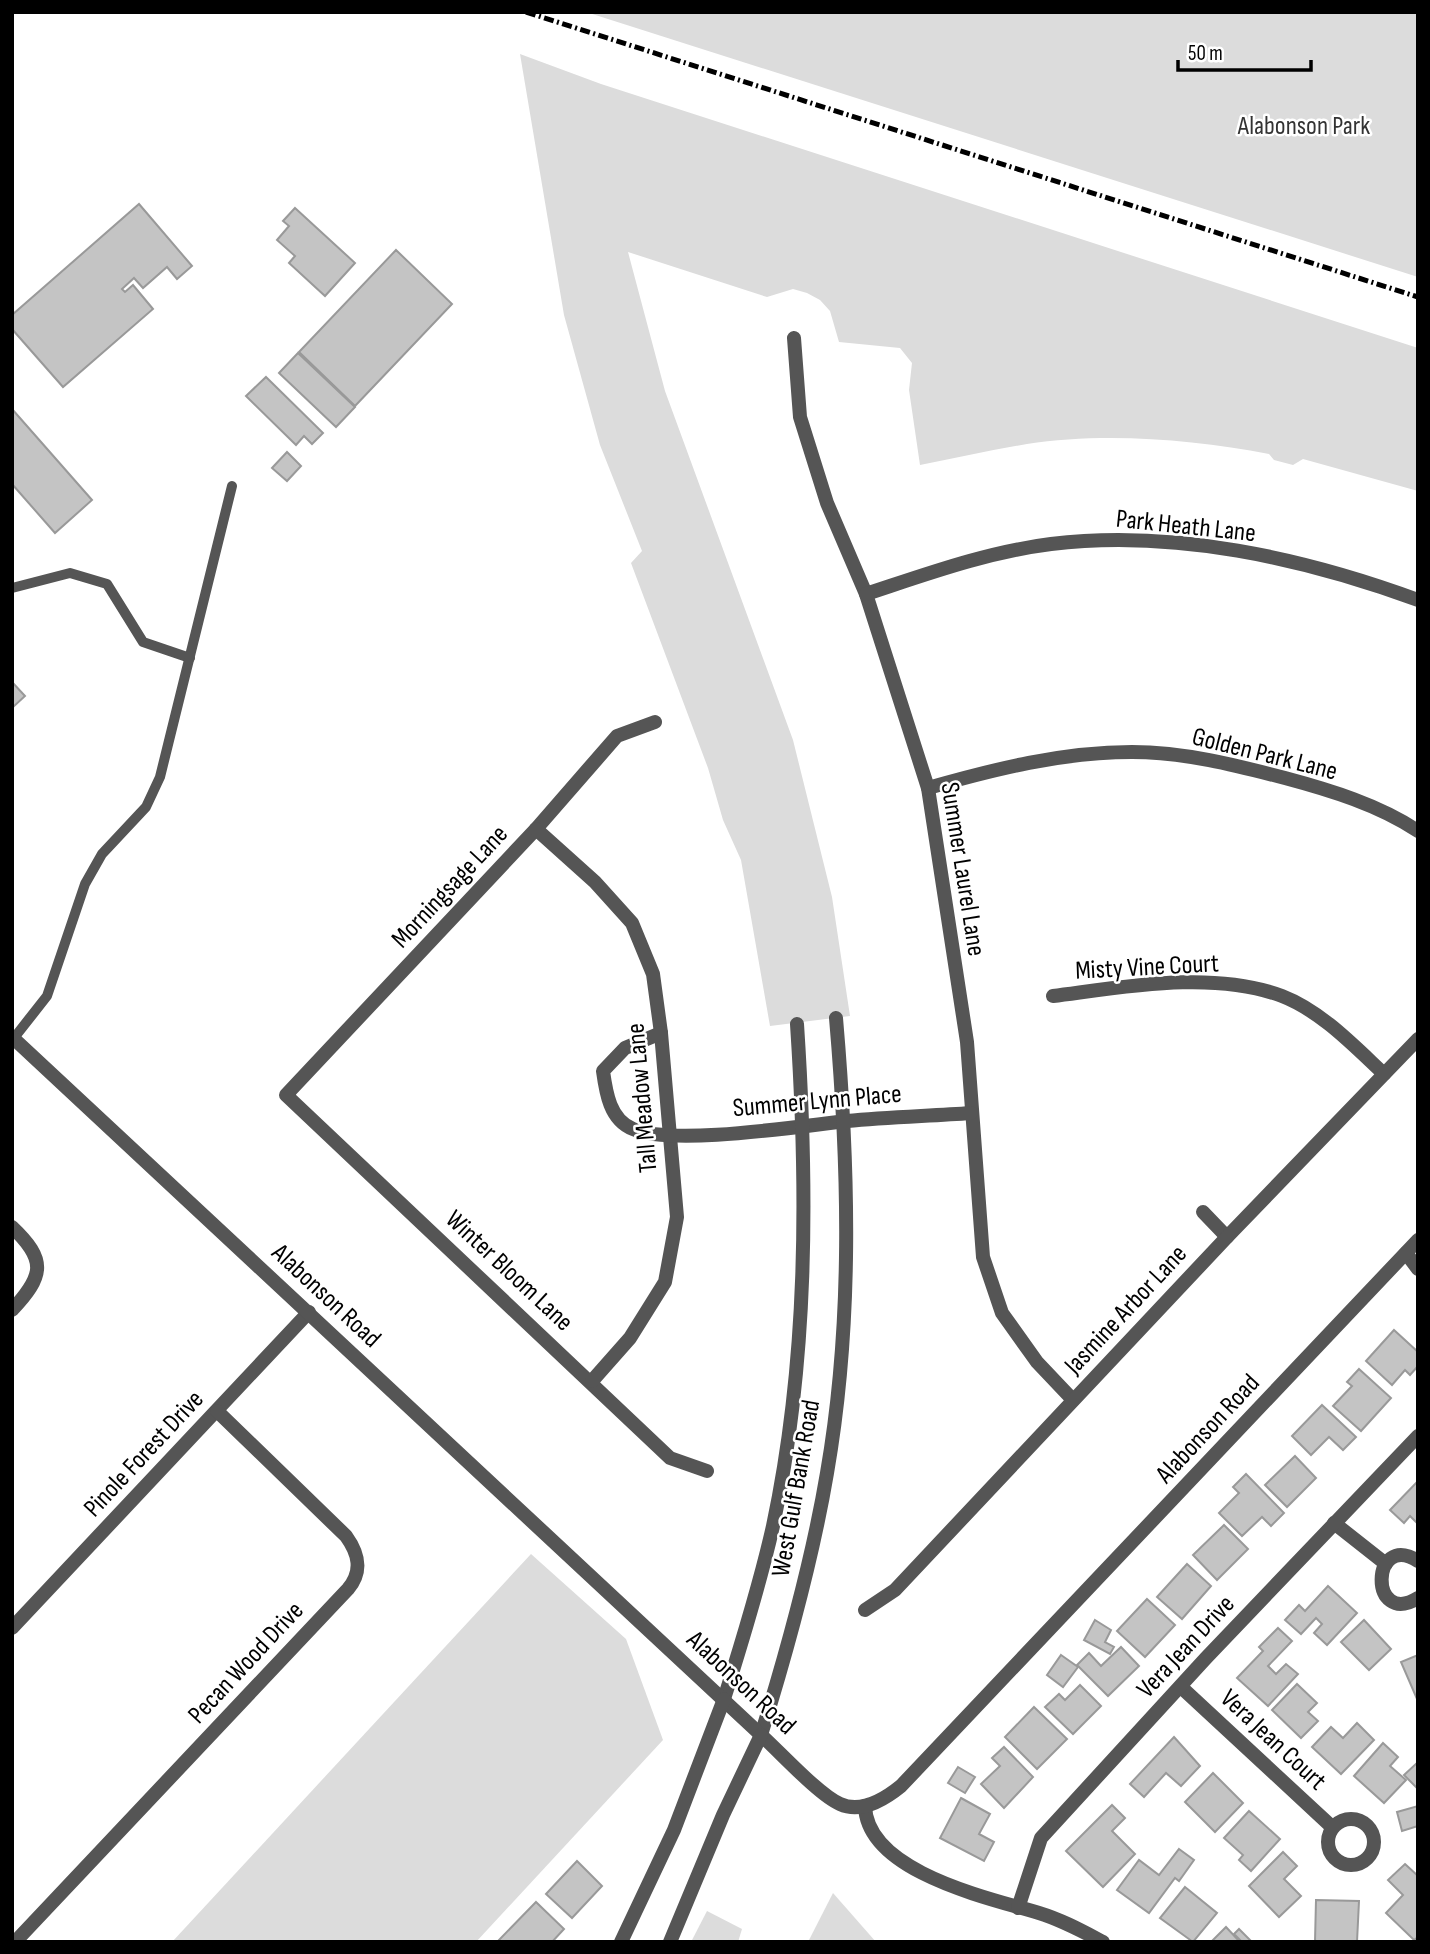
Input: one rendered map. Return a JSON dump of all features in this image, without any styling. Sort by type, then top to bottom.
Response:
[{"type":"street","name":"Summer Laurel Lane","points":[[794,338],[800,417],[827,503],[866,594],[928,788],[967,1042],[983,1257],[1002,1313],[1037,1362],[1073,1400]]},
{"type":"street","name":"Park Heath Lane","points":[[866,594],[976,559],[1051,544],[1133,540],[1217,549],[1306,565],[1418,600]]},
{"type":"street","name":"Morningsage Lane","points":[[286,1095],[537,829],[617,736],[655,722]]},
{"type":"street","name":"Golden Park Lane","points":[[928,788],[1058,757],[1133,752],[1218,761],[1315,786],[1399,819],[1418,831]]},
{"type":"street","name":"Tall Meadow Lane","points":[[537,829],[596,882],[632,923],[653,974],[660,1033],[677,1217],[665,1282],[630,1338],[592,1381]]},
{"type":"street","name":"Misty Vine Court","points":[[1053,996],[1139,986],[1214,982],[1282,996],[1336,1029],[1384,1073]]},
{"type":"street","name":"West Gulf Bank Road","points":[[670,1942],[723,1815],[761,1735],[808,1570],[828,1472],[846,1285],[845,1121],[836,1018]]},
{"type":"street","name":"West Gulf Bank Road","points":[[621,1942],[674,1830],[724,1699],[773,1525],[791,1410],[804,1259],[804,1128],[797,1024]]},
{"type":"street","name":"Summer Lynn Place","points":[[660,1033],[625,1048],[603,1071],[607,1104],[632,1129],[668,1135],[804,1128],[845,1121],[971,1113]]},
{"type":"street","name":"Alabonson Road","points":[[13,1037],[761,1735],[841,1805],[865,1806],[884,1800],[901,1786],[1418,1240]]},
{"type":"street","name":"Jasmine Arbor Lane","points":[[864,1610],[895,1590],[1227,1237],[1418,1039]]},
{"type":"street","name":"Winter Bloom Lane","points":[[286,1095],[592,1381],[670,1458],[707,1471]]},
{"type":"street","points":[[1203,1212],[1227,1237]]},
{"type":"street","points":[[12,1227],[35,1252],[37,1270],[33,1286],[12,1310]]},
{"type":"street","points":[[1406,1253],[1418,1269]]},
{"type":"street","name":"Pinole Forest Drive","points":[[12,1628],[309,1312]]},
{"type":"street","name":"Pecan Wood Drive","points":[[15,1942],[348,1589],[358,1572],[357,1554],[346,1536],[217,1411]]},
{"type":"street","name":"Vera Jean Drive","points":[[1018,1908],[1041,1838],[1418,1436]]},
{"type":"street","points":[[1334,1523],[1386,1564]]},
{"type":"street","points":[[1418,1561],[1400,1556],[1386,1564],[1380,1577],[1388,1598],[1402,1603],[1418,1598]]},
{"type":"street","name":"Vera Jean Court","points":[[1181,1687],[1332,1828]]},
{"type":"street","points":[[865,1806],[865,1822],[872,1834],[916,1869],[952,1888],[1064,1923],[1103,1942]]},
{"type":"lane","points":[[13,1037],[47,996],[85,884],[102,854],[146,807],[160,777],[232,486]]},
{"type":"lane","points":[[12,588],[70,573],[107,584],[144,642],[190,658]]},
{"type":"green space","name":"Alabonson Park","points":[[586,12],[1418,12],[1418,277]]},
{"type":"green space","points":[[520,54],[601,84],[1418,348],[1418,491],[1303,459],[1293,465],[1274,460],[1269,454],[1210,444],[1148,439],[1056,440],[920,465],[909,390],[912,363],[900,348],[839,342],[830,311],[820,300],[807,293],[793,289],[767,297],[628,252],[665,391],[793,740],[832,897],[850,1016],[770,1026],[741,860],[723,820],[708,768],[631,563],[642,551],[600,445],[564,315]]},
{"type":"green space","points":[[531,1554],[626,1639],[663,1740],[476,1942],[172,1942]]},
{"type":"green space","points":[[833,1893],[876,1942],[808,1942]]},
{"type":"green space","points":[[707,1911],[742,1929],[738,1942],[691,1942]]},
{"type":"building","points":[[139,204],[192,266],[177,279],[167,267],[143,288],[134,278],[122,289],[125,292],[133,285],[153,309],[63,387],[12,329],[12,315]]},
{"type":"building","points":[[295,208],[355,263],[325,296],[289,263],[295,256],[277,240],[289,226],[283,221]]},
{"type":"building","points":[[396,250],[452,304],[355,406],[299,352]]},
{"type":"building","points":[[298,353],[355,407],[336,427],[279,373]]},
{"type":"building","points":[[266,377],[323,433],[312,444],[304,436],[296,445],[246,396]]},
{"type":"building","points":[[12,409],[92,500],[55,533],[12,484]]},
{"type":"building","points":[[287,452],[301,466],[287,481],[272,468]]},
{"type":"building","points":[[12,682],[25,696],[12,708]]},
{"type":"building","points":[[1394,1330],[1418,1352],[1418,1366],[1410,1375],[1405,1370],[1392,1385],[1366,1361]]},
{"type":"building","points":[[1359,1369],[1391,1398],[1361,1431],[1333,1406],[1352,1386],[1347,1382]]},
{"type":"building","points":[[1322,1405],[1356,1437],[1343,1450],[1329,1437],[1311,1455],[1292,1436]]},
{"type":"building","points":[[1295,1456],[1316,1478],[1287,1507],[1265,1485]]},
{"type":"building","points":[[1246,1474],[1284,1513],[1271,1526],[1262,1517],[1242,1536],[1219,1513],[1239,1493],[1233,1487]]},
{"type":"building","points":[[1418,1481],[1418,1524],[1410,1516],[1404,1523],[1390,1510]]},
{"type":"building","points":[[1224,1525],[1248,1549],[1217,1580],[1193,1555]]},
{"type":"building","points":[[1187,1564],[1211,1586],[1182,1619],[1157,1597]]},
{"type":"building","points":[[1328,1586],[1357,1613],[1327,1645],[1314,1633],[1322,1624],[1316,1618],[1301,1634],[1285,1620],[1299,1605],[1305,1611]]},
{"type":"building","points":[[1147,1599],[1175,1625],[1145,1657],[1117,1631]]},
{"type":"building","points":[[1095,1620],[1111,1630],[1105,1642],[1114,1647],[1110,1654],[1084,1640]]},
{"type":"building","points":[[1364,1620],[1391,1649],[1369,1670],[1341,1642]]},
{"type":"building","points":[[1278,1628],[1292,1641],[1268,1666],[1276,1674],[1286,1664],[1298,1674],[1268,1706],[1237,1678],[1263,1651],[1259,1647]]},
{"type":"building","points":[[1121,1647],[1139,1666],[1108,1696],[1077,1665],[1089,1653],[1101,1666]]},
{"type":"building","points":[[1061,1655],[1078,1667],[1063,1687],[1047,1675]]},
{"type":"building","points":[[1418,1655],[1418,1699],[1417,1699],[1401,1662]]},
{"type":"building","points":[[1297,1684],[1317,1703],[1308,1712],[1318,1721],[1301,1738],[1272,1710]]},
{"type":"building","points":[[1080,1685],[1101,1706],[1073,1734],[1045,1707],[1059,1694],[1065,1700]]},
{"type":"building","points":[[1034,1707],[1067,1739],[1037,1769],[1005,1737]]},
{"type":"building","points":[[1357,1723],[1374,1740],[1341,1774],[1312,1747],[1331,1727],[1343,1738]]},
{"type":"building","points":[[1174,1737],[1200,1766],[1181,1786],[1166,1773],[1144,1797],[1130,1784]]},
{"type":"building","points":[[1383,1743],[1398,1757],[1390,1766],[1406,1780],[1384,1803],[1354,1776]]},
{"type":"building","points":[[1004,1747],[1033,1777],[1004,1808],[981,1784],[1000,1766],[992,1758]]},
{"type":"building","points":[[1418,1762],[1418,1789],[1404,1775]]},
{"type":"building","points":[[958,1767],[975,1777],[965,1793],[948,1783]]},
{"type":"building","points":[[1213,1773],[1243,1803],[1215,1832],[1185,1802]]},
{"type":"building","points":[[961,1798],[990,1814],[979,1834],[994,1842],[984,1861],[940,1838]]},
{"type":"building","points":[[1112,1805],[1125,1818],[1112,1831],[1135,1854],[1103,1887],[1066,1851]]},
{"type":"building","points":[[1418,1806],[1418,1826],[1402,1831],[1397,1812]]},
{"type":"building","points":[[1249,1811],[1280,1839],[1251,1871],[1239,1860],[1243,1855],[1224,1838]]},
{"type":"building","points":[[1179,1849],[1194,1860],[1179,1881],[1175,1878],[1149,1913],[1117,1890],[1139,1860],[1159,1875]]},
{"type":"building","points":[[1283,1852],[1297,1866],[1284,1879],[1301,1896],[1279,1917],[1249,1886]]},
{"type":"building","points":[[577,1861],[602,1886],[572,1918],[546,1894]]},
{"type":"building","points":[[1405,1864],[1418,1876],[1418,1937],[1414,1940],[1386,1913],[1403,1895],[1388,1880]]},
{"type":"building","points":[[1185,1887],[1217,1913],[1193,1942],[1160,1918]]},
{"type":"building","points":[[1316,1900],[1359,1901],[1357,1942],[1315,1942]]},
{"type":"building","points":[[536,1902],[564,1929],[552,1942],[498,1941]]},
{"type":"building","points":[[1226,1927],[1240,1942],[1211,1942]]},
{"type":"building","points":[[1239,1929],[1250,1940],[1248,1942],[1242,1942],[1234,1934]]},
{"type":"railway","points":[[526,12],[1418,297]]}]
